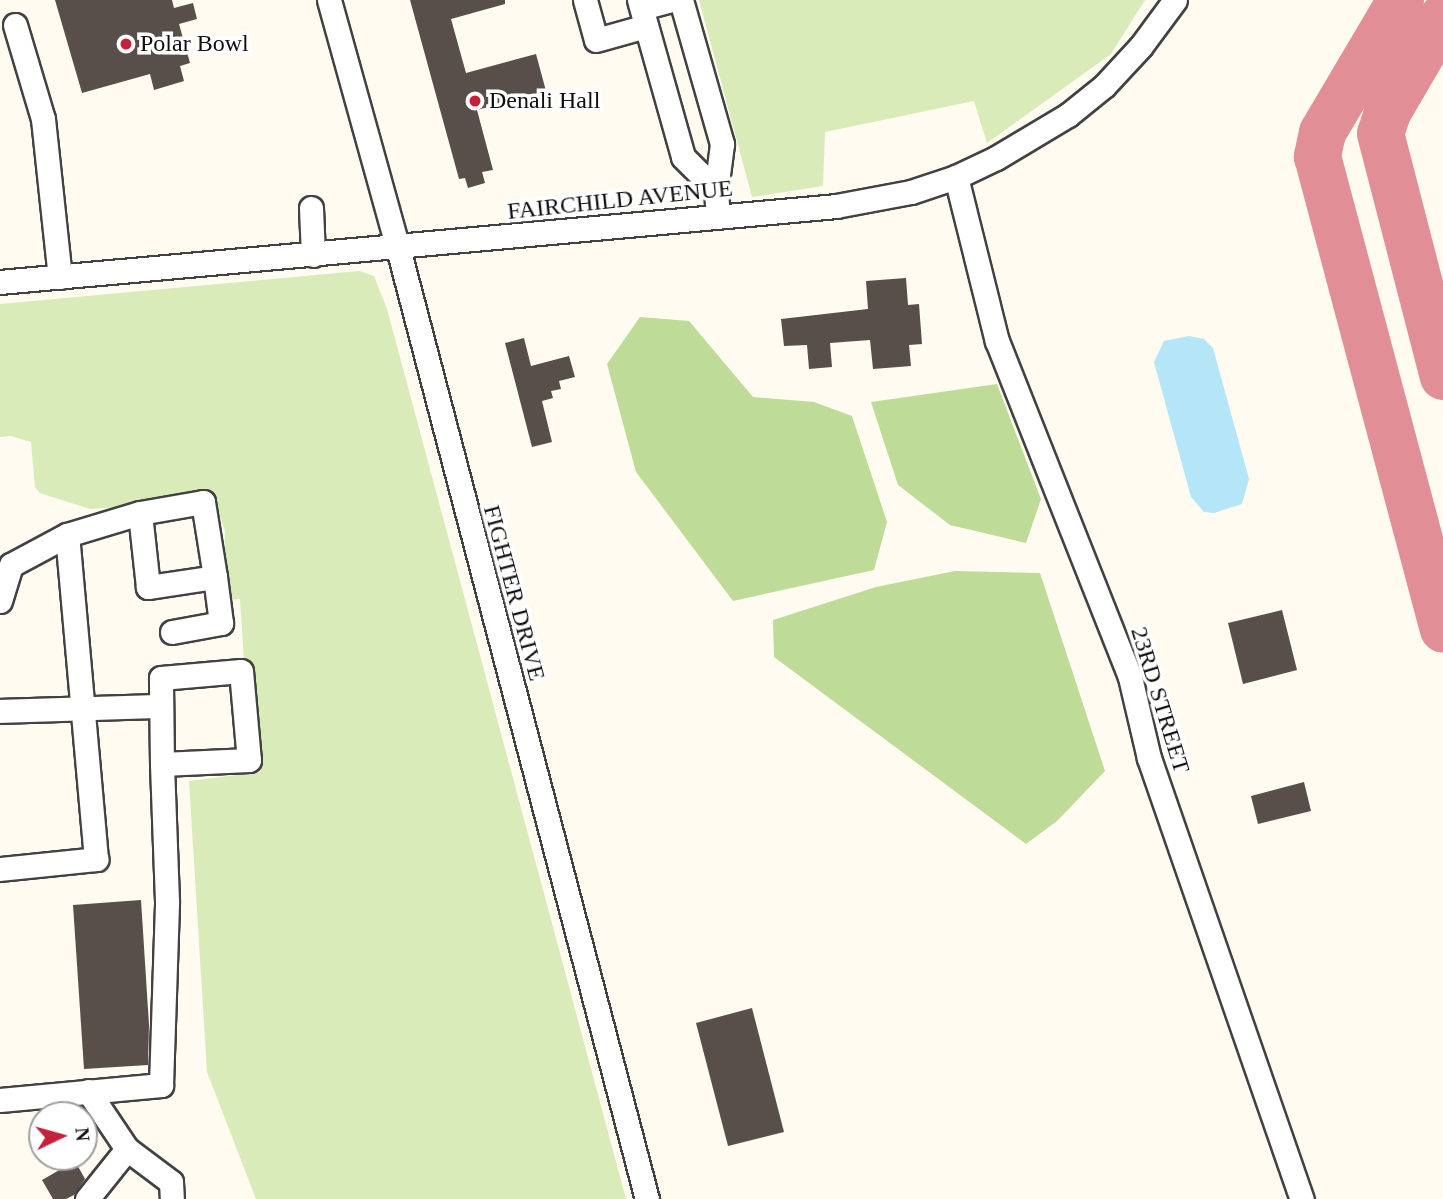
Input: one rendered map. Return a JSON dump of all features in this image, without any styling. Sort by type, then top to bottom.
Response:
[{"type":"street","name":"FIGHTER DRIVE","points":[[329,0],[398,248],[647,1199]]},
{"type":"street","points":[[585,0],[596,40],[642,11],[671,0]]},
{"type":"street","points":[[681,0],[722,144],[716,190],[718,217]]},
{"type":"street","name":"FAIRCHILD AVENUE","points":[[0,282],[398,248],[836,206],[911,192],[956,177],[1018,147],[1068,115],[1104,86],[1141,46],[1175,0]]},
{"type":"street","points":[[642,11],[683,157],[716,190]]},
{"type":"street","points":[[15,25],[43,119],[60,277]]},
{"type":"street","name":"23RD STREET","points":[[956,177],[997,341],[1130,677],[1149,758],[1302,1199]]},
{"type":"street","points":[[311,208],[313,255]]},
{"type":"street","points":[[0,601],[12,565],[67,535],[140,513],[203,502],[221,623],[172,632]]},
{"type":"street","points":[[140,513],[148,587],[215,577]]},
{"type":"street","points":[[0,869],[96,859],[67,535]]},
{"type":"street","points":[[0,1100],[161,1085],[167,901],[162,764],[161,678],[241,671],[249,760],[162,764]]},
{"type":"street","points":[[0,711],[161,706]]},
{"type":"street","points":[[88,1091],[127,1149],[171,1182],[172,1199]]},
{"type":"street","points":[[88,1199],[127,1149]]},
{"type":"green space","points":[[699,0],[1145,0],[1111,54],[987,143],[974,101],[825,132],[823,186],[752,197]]},
{"type":"green space","points":[[359,271],[374,276],[387,309],[626,1199],[256,1199],[207,1072],[189,781],[261,772],[244,662],[240,599],[224,600],[225,531],[215,501],[90,509],[40,493],[35,487],[31,442],[11,436],[0,437],[0,304]]},
{"type":"green space","points":[[640,317],[689,321],[753,397],[814,402],[852,416],[887,522],[874,570],[733,601],[636,472],[607,364]]},
{"type":"green space","points":[[997,384],[1041,499],[1026,543],[950,525],[898,485],[871,402]]},
{"type":"green space","points":[[955,571],[1040,573],[1105,771],[1057,821],[1026,844],[774,657],[773,620],[876,587]]},
{"type":"water","points":[[1189,336],[1204,339],[1213,348],[1249,479],[1242,504],[1214,513],[1204,512],[1191,497],[1154,362],[1164,341]]},
{"type":"building","name":"Polar Bowl","points":[[55,0],[172,0],[174,8],[193,3],[197,19],[179,24],[190,63],[180,66],[184,81],[154,90],[150,74],[82,93]]},
{"type":"building","name":"Denali Hall","points":[[410,0],[505,0],[505,4],[451,19],[466,73],[536,54],[546,91],[477,110],[493,170],[482,172],[485,183],[468,188],[465,178],[459,179]]},
{"type":"building","points":[[906,278],[908,305],[919,304],[922,344],[909,345],[911,366],[873,369],[870,340],[830,343],[832,367],[809,369],[807,345],[784,346],[781,319],[868,309],[866,281]]},
{"type":"building","points":[[524,338],[531,366],[569,356],[575,377],[559,381],[561,389],[551,391],[553,398],[542,401],[552,442],[532,447],[505,343]]},
{"type":"building","points":[[1282,610],[1297,670],[1243,684],[1228,623]]},
{"type":"building","points":[[1304,782],[1311,811],[1258,824],[1251,796]]},
{"type":"building","points":[[141,900],[149,1025],[148,1065],[84,1069],[73,905]]},
{"type":"building","points":[[752,1008],[784,1132],[728,1146],[696,1023]]},
{"type":"building","points":[[58,1171],[81,1171],[85,1179],[74,1195],[66,1199],[53,1199],[42,1180]]},
{"type":"taxiway","points":[[1400,0],[1322,132],[1317,156],[1443,628]]},
{"type":"taxiway","points":[[1443,16],[1387,112],[1380,133],[1443,376]]},
{"type":"place","name":"Polar Bowl","points":[[126,44]]},
{"type":"place","name":"Denali Hall","points":[[475,101]]}]
